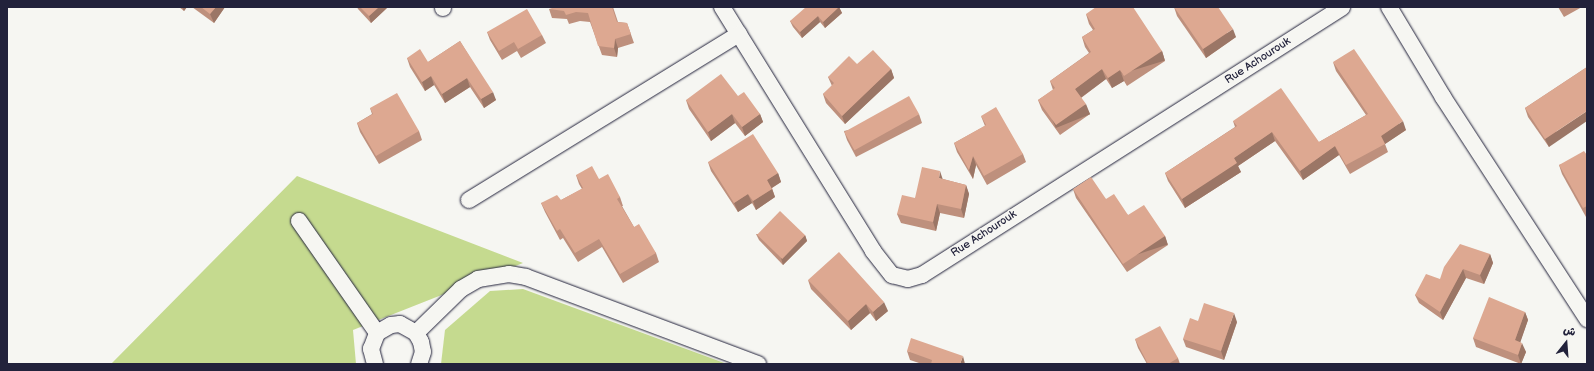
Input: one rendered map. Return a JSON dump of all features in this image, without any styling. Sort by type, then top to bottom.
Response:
[{"type":"street","name":"Rue Achourouk","points":[[722,7],[873,251],[892,276],[908,279],[922,275],[1015,213],[1342,7]]},
{"type":"street","points":[[1393,8],[1443,97],[1587,319]]},
{"type":"street","points":[[469,200],[739,34]]},
{"type":"street","points":[[299,221],[377,333]]},
{"type":"street","points":[[416,333],[461,289],[478,279],[509,274],[526,277],[758,364]]},
{"type":"street","points":[[375,364],[371,349],[377,333],[391,325],[400,324],[416,333],[421,342],[423,352],[419,364]]},
{"type":"green space","points":[[297,176],[523,263],[353,330],[356,364],[111,364]]},
{"type":"green space","points":[[523,289],[727,364],[441,364],[445,330],[490,291]]},
{"type":"building","points":[[201,7],[216,7],[210,14]]},
{"type":"building","points":[[360,7],[379,7],[369,16]]},
{"type":"building","points":[[555,7],[612,7],[617,22],[627,23],[631,34],[615,39],[614,48],[598,46],[588,13],[576,12],[566,15],[564,11],[549,9]]},
{"type":"building","points":[[806,7],[839,7],[823,22],[818,16],[800,32],[790,21]]},
{"type":"building","points":[[1096,7],[1133,7],[1162,51],[1124,76],[1120,70],[1108,78],[1102,69],[1075,89],[1086,104],[1056,125],[1038,100],[1055,88],[1050,81],[1091,52],[1082,37],[1095,29],[1086,14]]},
{"type":"building","points":[[1174,7],[1218,7],[1233,29],[1203,49]]},
{"type":"building","points":[[527,9],[542,35],[518,49],[514,42],[499,51],[487,32]]},
{"type":"building","points":[[460,41],[493,92],[481,99],[467,78],[442,94],[431,76],[422,82],[407,58],[420,49],[428,62]]},
{"type":"building","points":[[1354,49],[1403,121],[1381,136],[1385,144],[1346,165],[1335,146],[1300,171],[1272,132],[1234,158],[1237,163],[1182,199],[1165,173],[1237,126],[1233,121],[1281,88],[1319,142],[1368,114],[1333,62]]},
{"type":"building","points":[[873,50],[891,69],[842,116],[823,94],[834,83],[828,77],[849,56],[857,64]]},
{"type":"building","points":[[1587,67],[1587,111],[1545,139],[1525,108]]},
{"type":"building","points":[[721,74],[738,96],[744,92],[760,114],[742,127],[732,114],[708,132],[686,100]]},
{"type":"building","points":[[397,93],[419,131],[376,156],[357,123],[373,114],[370,108]]},
{"type":"building","points":[[909,96],[919,114],[854,150],[844,132]]},
{"type":"building","points":[[996,107],[1023,154],[984,176],[973,156],[969,170],[954,143],[986,125],[981,116]]},
{"type":"building","points":[[753,134],[778,173],[767,180],[772,189],[753,201],[748,194],[734,203],[708,162]]},
{"type":"building","points":[[1584,151],[1587,155],[1587,206],[1583,208],[1559,165]]},
{"type":"building","points":[[592,166],[599,179],[608,174],[620,197],[617,199],[634,227],[639,224],[656,253],[620,274],[599,239],[575,253],[560,229],[557,231],[541,203],[557,195],[561,200],[583,188],[576,175]]},
{"type":"building","points":[[922,167],[940,171],[939,178],[966,185],[961,209],[937,204],[933,222],[897,214],[902,195],[915,198]]},
{"type":"building","points":[[1091,177],[1106,199],[1114,194],[1128,215],[1144,205],[1165,236],[1123,264],[1073,189]]},
{"type":"building","points":[[780,211],[805,235],[782,259],[757,235]]},
{"type":"building","points":[[1460,244],[1490,254],[1480,275],[1463,269],[1440,312],[1415,295],[1426,274],[1440,279],[1444,267]]},
{"type":"building","points":[[839,252],[884,302],[873,312],[866,304],[848,321],[808,280]]},
{"type":"building","points":[[1489,297],[1525,312],[1515,340],[1522,343],[1518,355],[1473,338]]},
{"type":"building","points":[[1204,303],[1234,313],[1221,351],[1183,339],[1190,318],[1198,321]]},
{"type":"building","points":[[1160,326],[1178,358],[1168,364],[1148,364],[1135,339]]},
{"type":"building","points":[[911,338],[963,356],[960,364],[931,364],[932,360],[907,351]]}]
